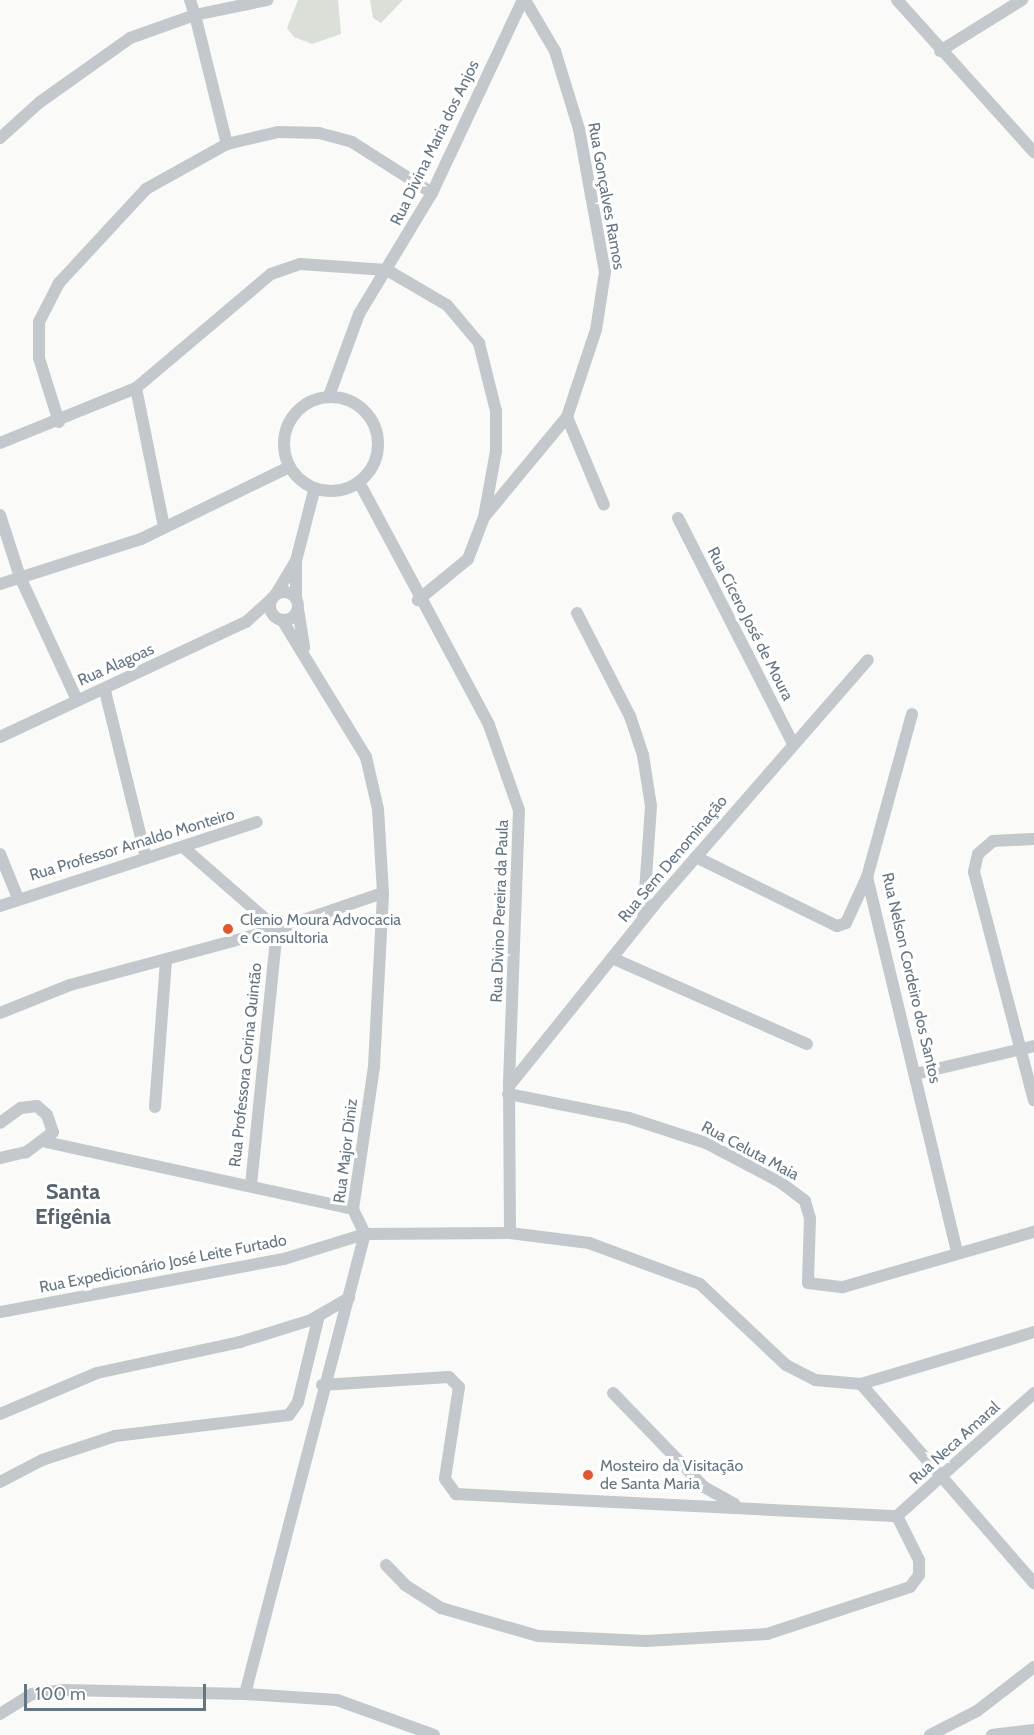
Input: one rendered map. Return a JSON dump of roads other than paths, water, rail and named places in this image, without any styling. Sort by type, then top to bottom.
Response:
[{"type":"street","points":[[190,0],[227,144]]},
{"type":"street","points":[[0,138],[40,102],[130,38],[195,15],[267,0]]},
{"type":"street","name":"Rua Divina Maria dos Anjos","points":[[329,396],[359,314],[432,193],[524,0]]},
{"type":"street","name":"Rua Gonçalves Ramos","points":[[484,517],[567,417],[596,330],[605,272],[579,129],[555,51],[524,0]]},
{"type":"street","points":[[897,0],[940,51],[1034,152]]},
{"type":"street","points":[[940,51],[1022,0]]},
{"type":"street","points":[[59,422],[39,358],[39,322],[59,284],[146,189],[227,144],[278,132],[319,133],[352,142],[432,193]]},
{"type":"street","points":[[0,443],[59,422],[136,388],[204,336],[271,274],[300,264],[387,270],[447,305],[479,343],[496,411],[496,451],[484,517],[468,559],[418,600]]},
{"type":"street","points":[[136,388],[164,527]]},
{"type":"street","points":[[329,396],[353,401],[372,418],[380,441],[375,465],[360,484],[314,491],[287,468],[281,444],[288,420],[305,403],[329,396]]},
{"type":"street","points":[[567,417],[604,505]]},
{"type":"street","points":[[0,584],[164,527],[287,468]]},
{"type":"street","name":"Rua Divino Pereira da Paula","points":[[360,484],[418,600],[489,725],[519,810],[508,1090],[510,1233]]},
{"type":"street","name":"Rua Alagoas","points":[[297,603],[296,561],[314,491]]},
{"type":"street","points":[[0,515],[20,577],[77,700]]},
{"type":"street","name":"Rua Cícero José de Moura","points":[[678,518],[793,744]]},
{"type":"street","name":"Rua Alagoas","points":[[0,737],[77,700],[105,691],[246,622],[274,596],[296,561]]},
{"type":"street","points":[[274,596],[297,603],[292,618],[279,619],[274,596]]},
{"type":"street","name":"Rua Major Diniz","points":[[297,603],[304,649]]},
{"type":"street","points":[[577,613],[630,716],[643,755],[651,807],[643,920]]},
{"type":"street","name":"Rua Alagoas","points":[[246,622],[279,619]]},
{"type":"street","name":"Rua Major Diniz","points":[[279,619],[304,649],[366,757],[378,809],[382,893],[374,1066],[353,1209],[364,1234]]},
{"type":"street","name":"Rua Sem Denominação","points":[[508,1090],[643,920],[868,660]]},
{"type":"street","points":[[105,691],[146,858]]},
{"type":"street","name":"Rua Nelson Cordeiro dos Santos","points":[[912,714],[867,877],[957,1251]]},
{"type":"street","name":"Rua Professor Arnaldo Monteiro","points":[[0,906],[18,898],[257,822]]},
{"type":"street","points":[[1034,839],[993,841],[978,854],[974,872],[1018,1050],[1034,1100]]},
{"type":"street","points":[[183,847],[277,929]]},
{"type":"street","name":"Rua Professor Arnaldo Monteiro","points":[[0,854],[18,898]]},
{"type":"street","points":[[696,857],[837,926],[846,923],[867,877]]},
{"type":"street","points":[[0,1013],[70,985],[277,929],[382,893]]},
{"type":"street","name":"Rua Professora Corina Quintão","points":[[251,1185],[277,929]]},
{"type":"street","points":[[612,958],[807,1044]]},
{"type":"street","points":[[155,1107],[166,959]]},
{"type":"street","points":[[915,1074],[1034,1046]]},
{"type":"street","name":"Rua Celuta Maia","points":[[508,1090],[629,1118],[695,1139],[780,1182],[805,1201],[810,1218],[808,1283],[843,1287],[957,1251],[1034,1232]]},
{"type":"street","points":[[0,1123],[21,1108],[37,1106],[47,1115],[52,1132],[46,1142]]},
{"type":"street","points":[[0,1158],[46,1142],[353,1209]]},
{"type":"street","name":"Rua Expedicionário José Leite Furtado","points":[[0,1312],[284,1259],[364,1234],[510,1233],[589,1243],[700,1284],[786,1365],[815,1380],[861,1384],[1034,1332]]},
{"type":"street","points":[[245,1694],[322,1385],[349,1299],[364,1234]]},
{"type":"street","points":[[0,1414],[98,1373],[240,1342],[319,1315],[349,1299]]},
{"type":"street","points":[[0,1482],[42,1460],[115,1436],[289,1415],[298,1402],[319,1315]]},
{"type":"street","points":[[322,1385],[449,1377],[459,1388],[445,1479],[456,1494],[738,1506],[897,1516],[919,1560],[919,1575],[910,1587],[767,1634],[646,1641],[538,1636],[441,1608],[405,1585],[386,1564]]},
{"type":"street","points":[[861,1384],[942,1480],[1034,1583]]},
{"type":"street","points":[[612,1393],[704,1487],[738,1506]]},
{"type":"street","name":"Rua Neca Amaral","points":[[897,1516],[942,1480],[1034,1393]]},
{"type":"street","points":[[930,1735],[977,1711],[1034,1667]]},
{"type":"street","points":[[0,1714],[32,1694],[64,1690],[245,1694],[337,1700],[434,1735]]},
{"type":"street","points":[[992,1735],[1034,1730]]},
{"type":"place","name":"Clenio Moura Advocacia e Consultoria","points":[[228,929]]},
{"type":"place","name":"Mosteiro da Visitação de Santa Maria","points":[[588,1475]]},
{"type":"district","name":"Santa Efigênia","points":[[73,1204]]}]
